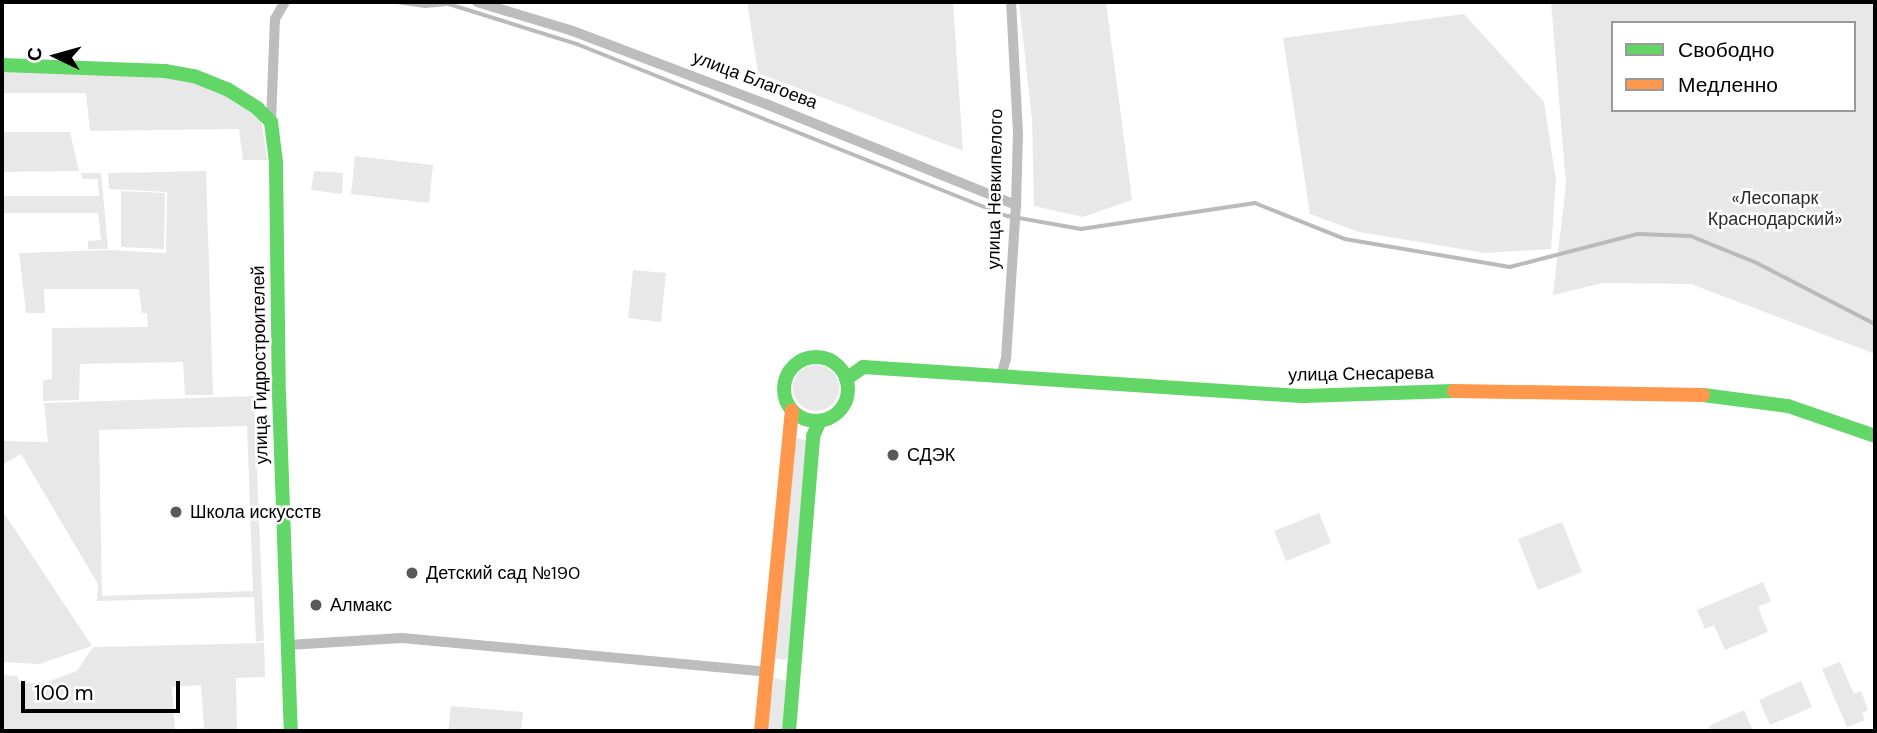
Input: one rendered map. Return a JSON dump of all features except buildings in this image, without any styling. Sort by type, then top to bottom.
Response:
[{"type":"street","name":"улица Гидростроителей","points":[[285,2],[275,19],[271,122],[276,162],[279,382],[291,731]]},
{"type":"street","name":"улица Благоева","points":[[477,2],[592,38],[1016,208]]},
{"type":"street","name":"улица Невкипелого","points":[[1001,376],[1006,359],[1018,134],[1011,2]]},
{"type":"street","points":[[2,65],[165,71],[194,76],[228,89],[257,108],[271,122]]},
{"type":"street","points":[[813,358],[827,360],[839,367],[846,379],[845,402],[835,415],[820,421],[805,419],[792,410],[785,398],[784,384],[790,371],[800,362],[813,358]]},
{"type":"street","name":"улица Снесарева","points":[[846,379],[863,367],[1131,387],[1304,396],[1423,391],[1643,392],[1728,397],[1788,406],[1875,436]]},
{"type":"street","points":[[761,731],[792,410]]},
{"type":"street","points":[[789,731],[813,436],[820,421]]},
{"type":"street","points":[[288,645],[401,639],[766,671],[793,681]]},
{"type":"street","points":[[766,671],[795,662]]},
{"type":"green space","points":[[747,2],[953,2],[963,151],[758,73]]},
{"type":"green space","points":[[1019,2],[1106,2],[1132,200],[1083,217],[1034,206],[1032,120]]},
{"type":"green space","name":"«Лесопарк Краснодарский»","points":[[1551,2],[1875,2],[1875,354],[1691,284],[1603,283],[1553,295],[1566,184]]},
{"type":"green space","points":[[1464,14],[1544,102],[1556,181],[1551,249],[1485,253],[1359,232],[1310,214],[1283,38]]},
{"type":"green space","points":[[2,68],[176,76],[213,84],[261,118],[267,160],[243,160],[239,129],[90,131],[86,93],[2,93]]},
{"type":"green space","points":[[2,132],[70,132],[79,171],[2,172]]},
{"type":"green space","points":[[355,156],[433,165],[429,203],[351,194]]},
{"type":"green space","points":[[206,171],[213,395],[185,395],[183,362],[80,364],[79,400],[43,401],[43,380],[52,379],[52,328],[148,327],[147,313],[142,313],[139,289],[44,289],[45,313],[26,313],[19,253],[109,250],[166,253],[167,192],[109,189],[108,173]]},
{"type":"green space","points":[[314,171],[343,173],[342,194],[311,190]]},
{"type":"green space","points":[[81,173],[101,173],[108,249],[88,249],[88,241],[101,240],[98,213],[2,213],[2,196],[99,196],[98,179],[82,179]]},
{"type":"green space","points":[[121,191],[165,193],[164,249],[121,247]]},
{"type":"green space","points":[[633,270],[666,273],[661,322],[628,318]]},
{"type":"green space","points":[[816,365],[832,372],[839,388],[832,404],[816,411],[800,404],[793,388],[800,372]]},
{"type":"green space","points":[[254,396],[264,641],[256,642],[254,597],[97,601],[98,584],[21,454],[2,465],[2,441],[48,442],[44,403]],"holes":[[[247,426],[253,591],[102,596],[99,430]]]},
{"type":"green space","points":[[793,438],[807,440],[788,658],[785,660],[774,658]]},
{"type":"green space","points":[[2,510],[92,646],[39,664],[2,662]]},
{"type":"green space","points":[[1319,513],[1331,543],[1286,561],[1274,531]]},
{"type":"green space","points":[[1562,522],[1582,572],[1538,590],[1518,539]]},
{"type":"green space","points":[[1763,582],[1771,601],[1758,607],[1768,632],[1725,650],[1714,625],[1705,629],[1697,610]]},
{"type":"green space","points":[[264,643],[265,677],[236,678],[237,731],[2,731],[2,675],[18,676],[19,683],[45,683],[77,671],[93,647]],"holes":[[[201,685],[204,728],[175,730],[172,687]]]},
{"type":"green space","points":[[1840,662],[1854,694],[1861,691],[1868,710],[1862,713],[1865,720],[1847,727],[1822,669]]},
{"type":"green space","points":[[774,678],[786,681],[782,731],[767,731]]},
{"type":"green space","points":[[1801,681],[1812,707],[1770,725],[1759,700]]},
{"type":"green space","points":[[451,706],[523,712],[521,731],[448,731]]},
{"type":"green space","points":[[1744,710],[1753,731],[1711,731],[1709,726]]},
{"type":"waterway","points":[[397,2],[425,6],[449,4],[577,44],[1008,216],[1081,229],[1255,203],[1345,239],[1510,267],[1638,234],[1691,236],[1757,263],[1875,324]]},
{"type":"traffic: fast","points":[[2,65],[165,71],[194,76],[227,89],[257,108],[271,122],[276,162],[279,394],[291,731]]},
{"type":"traffic: fast","points":[[816,357],[834,363],[842,371],[848,389],[842,407],[834,415],[816,421],[798,415],[790,407],[784,389],[790,371],[798,363],[816,357]]},
{"type":"traffic: fast","points":[[846,379],[863,367],[1304,396],[1454,391]]},
{"type":"traffic: fast","points":[[1703,395],[1788,406],[1875,436]]},
{"type":"traffic: fast","points":[[789,731],[813,436],[820,421]]},
{"type":"traffic: slow","points":[[1454,391],[1703,395]]},
{"type":"traffic: slow","points":[[761,731],[792,410]]},
{"type":"place","name":"СДЭК","points":[[893,455]]},
{"type":"place","name":"Школа искусств","points":[[176,512]]},
{"type":"place","name":"Детский сад №190","points":[[412,573]]},
{"type":"place","name":"Алмакс","points":[[316,605]]}]
